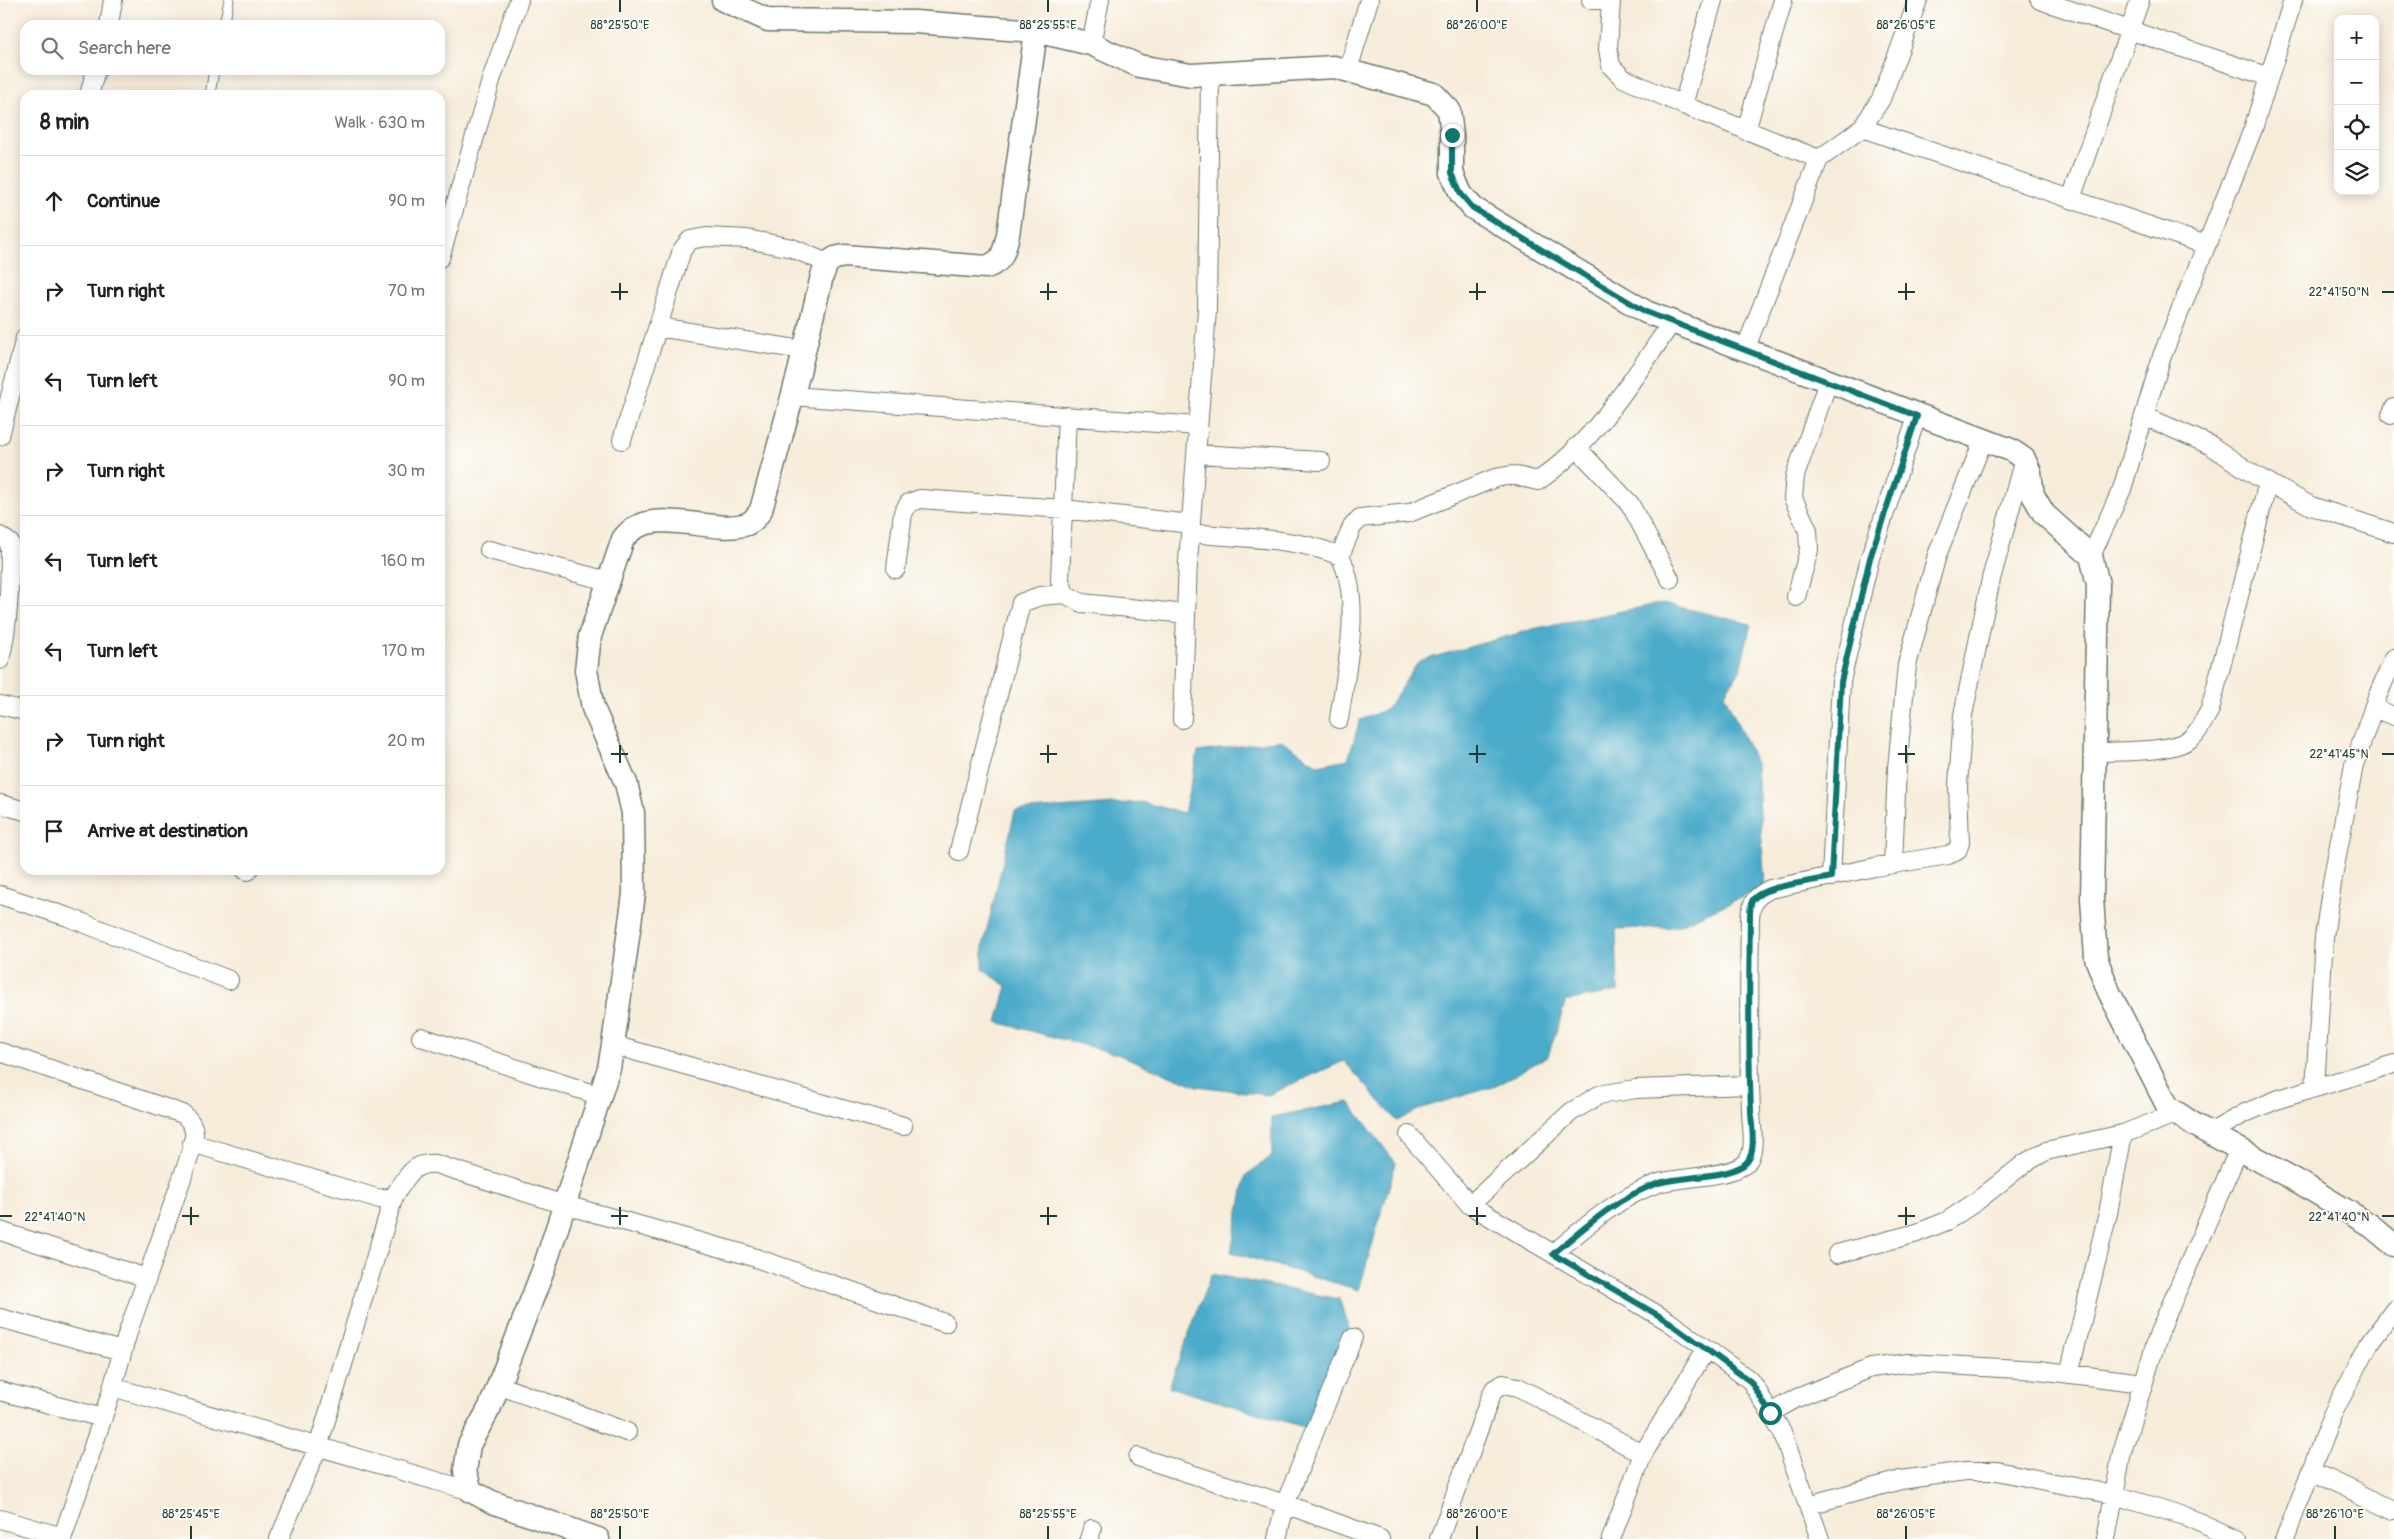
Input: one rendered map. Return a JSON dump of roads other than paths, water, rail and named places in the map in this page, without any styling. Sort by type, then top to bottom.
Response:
[{"type":"street","points":[[110,20],[112,0]]},
{"type":"street","points":[[445,241],[492,77],[519,0]]},
{"type":"street","points":[[723,0],[768,20],[915,22],[1036,32],[1071,38],[1091,44],[1138,66],[1191,75],[1334,67],[1434,94],[1449,110],[1452,173],[1461,194],[1473,208],[1646,312],[2011,450],[2024,459],[2030,472],[2033,495],[2044,514],[2091,556],[2098,584],[2092,898],[2096,958],[2110,992],[2168,1106],[2210,1133],[2370,1225],[2394,1245]]},
{"type":"street","points":[[1091,44],[1100,0]]},
{"type":"street","points":[[1348,70],[1369,0]]},
{"type":"street","points":[[1591,0],[1600,0]]},
{"type":"street","points":[[1611,0],[1608,49],[1611,66],[1623,78],[1683,105],[1819,159]]},
{"type":"street","points":[[1683,105],[1713,0]]},
{"type":"street","points":[[1746,131],[1784,0]]},
{"type":"street","points":[[1745,350],[1819,159],[1862,128],[1881,99],[1918,0]]},
{"type":"street","points":[[2040,0],[2269,77]]},
{"type":"street","points":[[2071,199],[2140,0]]},
{"type":"street","points":[[2091,556],[2122,489],[2162,356],[2253,129],[2294,0]]},
{"type":"street","points":[[472,1491],[465,1471],[469,1445],[490,1407],[544,1268],[609,1068],[613,1045],[634,894],[633,813],[626,783],[592,708],[586,670],[590,636],[623,539],[630,529],[657,521],[733,526],[748,523],[754,519],[760,510],[792,396],[814,305],[827,264],[835,258],[844,256],[987,267],[997,263],[1003,256],[1008,236],[1036,32]]},
{"type":"street","points":[[1182,719],[1190,528],[1207,310],[1210,74]]},
{"type":"street","points":[[90,90],[95,75]]},
{"type":"street","points":[[1862,128],[2206,245]]},
{"type":"street","points":[[622,440],[682,250],[690,240],[706,237],[747,240],[792,248],[827,264]]},
{"type":"street","points":[[1340,556],[1352,527],[1360,518],[1409,513],[1495,478],[1512,475],[1538,481],[1552,472],[1628,386],[1672,322]]},
{"type":"street","points":[[658,327],[803,350]]},
{"type":"street","points":[[0,436],[20,380]]},
{"type":"street","points":[[1796,597],[1809,550],[1808,530],[1793,498],[1795,476],[1828,382]]},
{"type":"street","points":[[792,396],[1198,426]]},
{"type":"street","points":[[1065,594],[1060,580],[1067,416]]},
{"type":"street","points":[[1831,877],[1841,682],[1870,558],[1917,416]]},
{"type":"street","points":[[2144,416],[2210,444],[2268,482],[2311,506],[2394,533]]},
{"type":"street","points":[[1893,864],[1897,768],[1907,665],[1937,555],[1984,441]]},
{"type":"street","points":[[1576,447],[1630,504],[1670,579]]},
{"type":"street","points":[[1196,454],[1321,461]]},
{"type":"street","points":[[1553,1254],[1597,1217],[1638,1191],[1661,1182],[1735,1170],[1747,1162],[1752,1146],[1749,1085],[1750,917],[1752,902],[1760,894],[1770,889],[1948,855],[1957,851],[1960,843],[1958,785],[1963,715],[1992,579],[2024,459]]},
{"type":"street","points":[[2096,752],[2167,747],[2190,739],[2199,728],[2210,710],[2268,482]]},
{"type":"street","points":[[896,569],[903,513],[909,503],[920,499],[1064,509],[1325,549],[1340,556],[1348,570],[1351,622],[1339,719]]},
{"type":"street","points":[[0,536],[10,543],[4,646],[0,660]]},
{"type":"street","points":[[489,550],[608,581]]},
{"type":"street","points":[[959,851],[993,720],[1016,616],[1022,603],[1040,596],[1065,594],[1082,603],[1186,614]]},
{"type":"street","points":[[2316,1088],[2324,937],[2333,877],[2354,765],[2373,708],[2394,658]]},
{"type":"street","points":[[0,705],[20,709]]},
{"type":"street","points":[[2373,708],[2394,716]]},
{"type":"street","points":[[0,804],[20,810]]},
{"type":"street","points":[[0,894],[68,917],[229,980]]},
{"type":"street","points":[[421,1037],[600,1096]]},
{"type":"street","points":[[613,1045],[904,1126]]},
{"type":"street","points":[[0,1052],[183,1114],[192,1122],[195,1132],[188,1161],[122,1352],[113,1387],[62,1538],[0,1519]]},
{"type":"street","points":[[2210,1133],[2245,1113],[2279,1099],[2394,1064]]},
{"type":"street","points":[[1470,1205],[1571,1112],[1599,1095],[1636,1088],[1749,1085]]},
{"type":"street","points":[[1837,1254],[1917,1233],[1947,1221],[1977,1201],[2026,1163],[2046,1151],[2123,1134],[2177,1113]]},
{"type":"street","points":[[2069,1374],[2108,1213],[2123,1134]]},
{"type":"street","points":[[1409,1136],[1470,1205],[1668,1321],[1751,1382],[1782,1432],[1820,1539]]},
{"type":"street","points":[[192,1144],[380,1199],[394,1196]]},
{"type":"street","points":[[2106,1539],[2122,1452],[2160,1330],[2238,1149]]},
{"type":"street","points":[[279,1539],[318,1447],[394,1196],[415,1167],[424,1163],[436,1164],[565,1205],[744,1254],[945,1322]]},
{"type":"street","points":[[0,1230],[147,1278]]},
{"type":"street","points":[[2285,1539],[2332,1415],[2369,1344],[2394,1310]]},
{"type":"street","points":[[0,1318],[122,1352]]},
{"type":"street","points":[[1277,1539],[1285,1504],[1354,1338]]},
{"type":"street","points":[[1610,1539],[1643,1454],[1706,1349]]},
{"type":"street","points":[[1770,1413],[1797,1398],[1871,1368],[1908,1363],[1981,1366],[2069,1374],[2143,1384]]},
{"type":"street","points":[[1439,1539],[1490,1398],[1494,1389],[1503,1384],[1518,1387],[1643,1454]]},
{"type":"street","points":[[498,1385],[627,1432]]},
{"type":"street","points":[[113,1387],[472,1491],[492,1502],[598,1539]]},
{"type":"street","points":[[0,1390],[103,1418]]},
{"type":"street","points":[[1138,1457],[1285,1504],[1380,1539]]},
{"type":"street","points":[[1808,1505],[1901,1480],[1965,1471],[1997,1471],[2114,1495],[2185,1516],[2236,1539]]},
{"type":"street","points":[[2310,1471],[2394,1510]]},
{"type":"lane","points":[[225,20],[229,0]]},
{"type":"lane","points":[[211,90],[213,75]]},
{"type":"water","points":[[1663,603],[1751,624],[1740,670],[1724,694],[1757,766],[1765,887],[1675,927],[1616,929],[1618,991],[1566,1001],[1548,1056],[1496,1086],[1422,1108],[1397,1121],[1344,1061],[1268,1095],[1197,1086],[1117,1054],[997,1022],[1007,986],[983,970],[983,946],[1015,811],[1141,802],[1184,813],[1198,752],[1281,740],[1318,765],[1348,759],[1360,720],[1387,709],[1419,661],[1537,628]]},
{"type":"water","points":[[1349,1102],[1396,1163],[1359,1290],[1231,1252],[1246,1175],[1272,1156],[1272,1117]]},
{"type":"water","points":[[1211,1274],[1339,1299],[1349,1327],[1307,1428],[1169,1387]]}]
